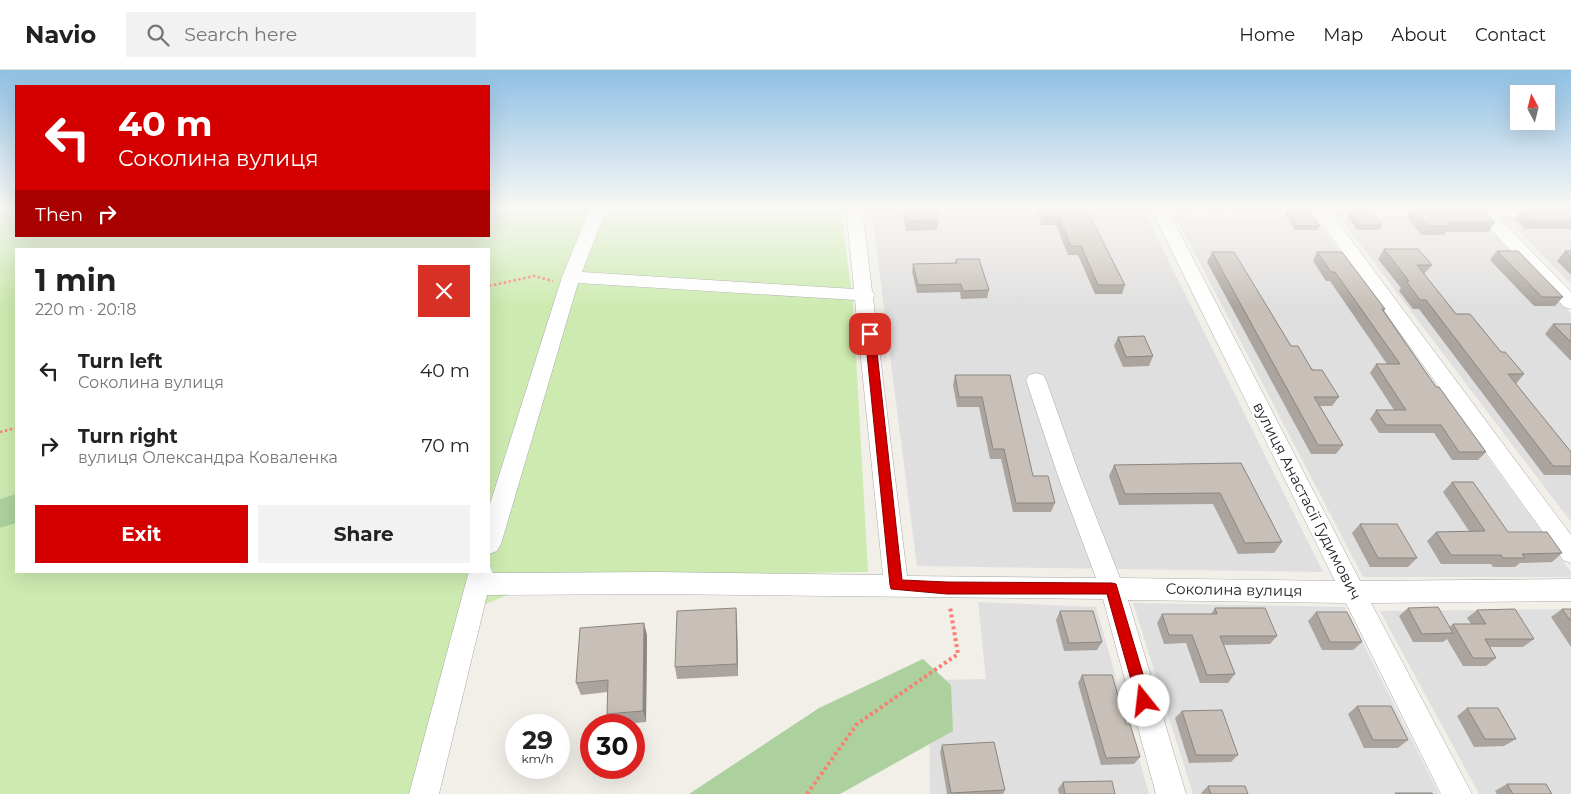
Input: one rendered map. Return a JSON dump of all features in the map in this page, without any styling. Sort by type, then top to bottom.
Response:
[{"type":"street","points":[[490,541],[569,281],[585,241]]},
{"type":"street","points":[[859,241],[896,585]]},
{"type":"street","name":"вулиця Анастасії Гудимович","points":[[1176,241],[1353,592],[1458,794]]},
{"type":"street","points":[[1343,241],[1571,553]]},
{"type":"street","points":[[1511,241],[1571,303]]},
{"type":"street","points":[[569,281],[866,295]]},
{"type":"street","points":[[1036,380],[1112,588],[1171,794]]},
{"type":"street","points":[[424,794],[479,578]]},
{"type":"street","name":"Соколина вулиця","points":[[479,578],[656,583],[896,585],[947,588],[1112,588],[1353,592],[1571,590]]},
{"type":"path","points":[[490,286],[534,276],[569,281]]},
{"type":"path","points":[[0,432],[15,428]]},
{"type":"path","points":[[807,794],[857,724],[958,654],[947,588]]},
{"type":"shaded area","points":[[875,241],[1159,241],[1323,572],[917,566]]},
{"type":"shaded area","points":[[1188,241],[1331,241],[1571,572],[1571,577],[1363,577]]},
{"type":"shaded area","points":[[1358,241],[1502,241],[1571,314],[1571,522]]},
{"type":"shaded area","points":[[1528,241],[1571,241],[1571,284]]},
{"type":"shaded area","points":[[978,602],[1096,607],[1149,794],[930,794],[929,680],[986,679]]},
{"type":"shaded area","points":[[1133,603],[1345,607],[1439,794],[1193,794]]},
{"type":"shaded area","points":[[1571,609],[1571,794],[1479,794],[1380,611]]},
{"type":"green space","points":[[0,241],[845,241],[853,302],[868,572],[683,574],[522,589],[462,614],[411,794],[0,794],[0,528],[15,523],[15,573],[490,573],[490,248],[15,248],[15,494],[0,499]]},
{"type":"green space","points":[[15,494],[15,523],[0,528],[0,499]]},
{"type":"green space","points":[[923,659],[951,685],[953,731],[840,794],[689,794],[819,708]]},
{"type":"building","points":[[1069,241],[1102,241],[1125,285],[1098,285],[1081,246],[1071,246]]},
{"type":"building","points":[[1384,249],[1418,249],[1432,265],[1417,265],[1456,314],[1470,314],[1501,352],[1505,352],[1524,374],[1508,374],[1571,452],[1571,466],[1553,466],[1426,300],[1420,300],[1406,281],[1409,281]]},
{"type":"building","points":[[1497,251],[1518,251],[1563,297],[1542,297]]},
{"type":"building","points":[[1565,251],[1571,251],[1571,258]]},
{"type":"building","points":[[1212,252],[1234,252],[1291,346],[1298,346],[1312,370],[1322,370],[1339,397],[1314,397],[1343,445],[1318,445]]},
{"type":"building","points":[[1317,252],[1342,252],[1385,309],[1382,309],[1436,387],[1439,387],[1486,452],[1459,452],[1441,425],[1386,425],[1376,410],[1406,410],[1376,364],[1400,364],[1335,272],[1331,272]]},
{"type":"building","points":[[956,259],[979,259],[989,290],[963,291],[961,284],[918,285],[913,264],[957,263]]},
{"type":"building","points":[[1553,324],[1571,324],[1571,342]]},
{"type":"building","points":[[1144,336],[1153,356],[1126,357],[1118,337]]},
{"type":"building","points":[[955,375],[1010,375],[1033,476],[1048,476],[1055,503],[1016,503],[1004,449],[993,449],[982,397],[959,397]]},
{"type":"building","points":[[1241,463],[1282,542],[1245,543],[1220,493],[1125,494],[1114,465]]},
{"type":"building","points":[[1452,482],[1473,482],[1508,532],[1547,532],[1562,553],[1522,554],[1525,558],[1503,558],[1501,555],[1451,555],[1436,532],[1485,531]]},
{"type":"building","points":[[1360,524],[1397,524],[1417,558],[1378,558]]},
{"type":"building","points":[[1438,607],[1453,633],[1422,634],[1408,608]]},
{"type":"building","points":[[736,608],[737,664],[675,667],[677,611]]},
{"type":"building","points":[[1215,608],[1265,608],[1277,636],[1220,636],[1235,674],[1207,675],[1192,635],[1169,635],[1162,614],[1217,614]]},
{"type":"building","points":[[1515,609],[1534,639],[1485,639],[1496,658],[1473,658],[1453,624],[1486,624],[1477,610]]},
{"type":"building","points":[[1562,609],[1571,609],[1571,621]]},
{"type":"building","points":[[1060,611],[1093,611],[1102,642],[1069,643]]},
{"type":"building","points":[[1316,612],[1347,612],[1362,642],[1330,642]]},
{"type":"building","points":[[644,623],[643,711],[607,714],[608,680],[576,683],[580,628]]},
{"type":"building","points":[[1082,675],[1112,675],[1126,724],[1130,724],[1140,757],[1106,758]]},
{"type":"building","points":[[1357,706],[1391,706],[1408,740],[1373,740]]},
{"type":"building","points":[[1467,708],[1498,708],[1516,739],[1485,739]]},
{"type":"building","points":[[1222,710],[1238,755],[1196,755],[1182,711]]},
{"type":"building","points":[[994,742],[1005,790],[951,793],[942,745]]},
{"type":"building","points":[[1112,781],[1115,794],[1065,794],[1063,782]]},
{"type":"building","points":[[1507,784],[1546,784],[1552,794],[1513,794]]},
{"type":"building","points":[[1208,786],[1245,786],[1248,794],[1211,794]]},
{"type":"building","points":[[1432,793],[1433,794],[1396,794]]},
{"type":"route","points":[[870,334],[896,585],[947,588],[1112,588],[1144,701]]}]
